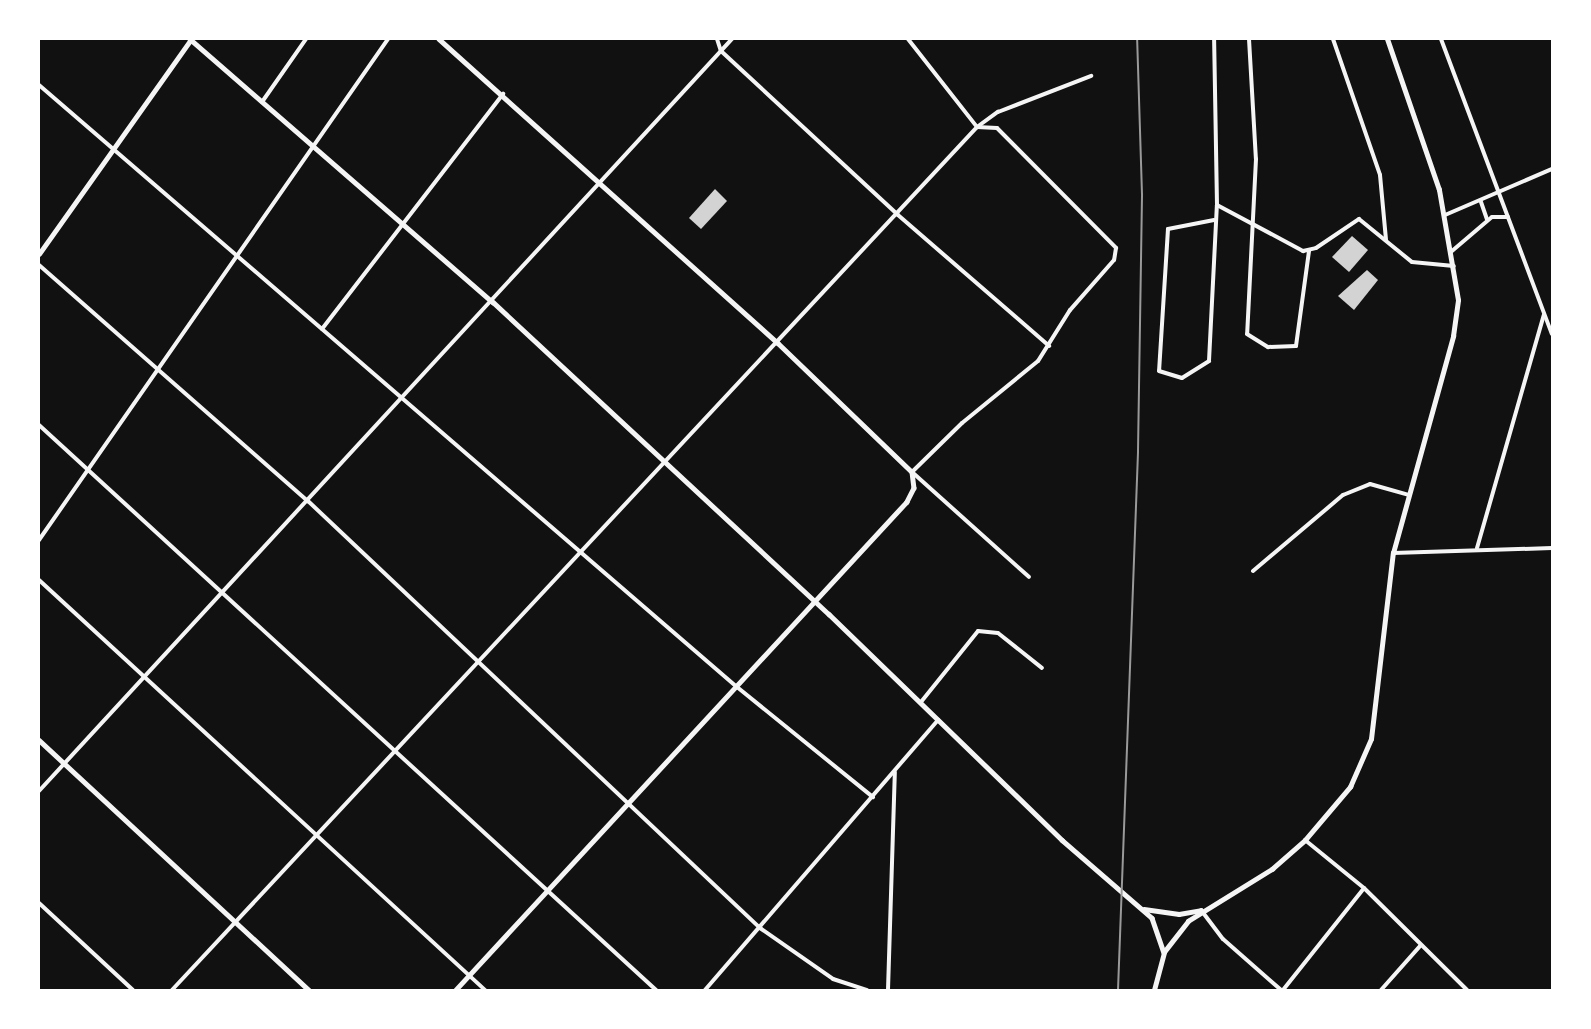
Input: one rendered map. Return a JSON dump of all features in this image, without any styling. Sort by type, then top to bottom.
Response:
[{"type":"street","points":[[39,254],[41,246],[190,39],[493,303],[1141,908],[1159,928],[1164,952],[1154,990]]},
{"type":"street","points":[[262,103],[306,39]]},
{"type":"street","points":[[39,540],[388,39]]},
{"type":"street","points":[[439,39],[602,182],[778,343],[912,472],[1029,577]]},
{"type":"street","points":[[717,39],[722,51],[898,215],[1049,346]]},
{"type":"street","points":[[39,791],[493,303],[732,39]]},
{"type":"street","points":[[908,39],[977,127],[997,128],[1114,242],[1114,260],[1070,310],[1049,346],[1019,381],[962,423],[912,472]]},
{"type":"street","points":[[1214,39],[1217,205],[1214,220],[1209,361],[1182,378],[1159,371],[1168,229],[1214,220]]},
{"type":"street","points":[[1249,39],[1256,159],[1247,334],[1268,348],[1296,346],[1309,251],[1353,220],[1368,223],[1386,242],[1412,262],[1454,266]]},
{"type":"street","points":[[1333,39],[1380,175],[1386,242]]},
{"type":"street","points":[[1141,908],[1179,914],[1201,910],[1252,883],[1305,840],[1350,787],[1371,740],[1393,553],[1453,336],[1454,266],[1445,215],[1387,39]]},
{"type":"street","points":[[1442,39],[1552,334]]},
{"type":"street","points":[[172,990],[475,663],[666,466],[977,127],[1005,108],[1091,76]]},
{"type":"street","points":[[39,85],[737,687],[873,797]]},
{"type":"street","points":[[322,329],[503,94]]},
{"type":"street","points":[[1445,215],[1481,202],[1552,169]]},
{"type":"street","points":[[1481,202],[1487,219]]},
{"type":"street","points":[[1217,205],[1252,220],[1309,251]]},
{"type":"street","points":[[1452,250],[1487,219],[1508,217]]},
{"type":"street","points":[[39,265],[308,501],[475,663],[760,928],[833,979],[867,990]]},
{"type":"street","points":[[1477,548],[1544,313]]},
{"type":"street","points":[[39,425],[225,591],[395,751],[656,990]]},
{"type":"street","points":[[456,990],[629,806],[814,601],[907,502],[914,488],[912,472]]},
{"type":"street","points":[[1253,571],[1343,495],[1370,484],[1409,495]]},
{"type":"street","points":[[1393,553],[1477,548],[1552,548]]},
{"type":"street","points":[[39,580],[145,676],[313,837],[485,990]]},
{"type":"street","points":[[921,702],[978,631],[998,633],[1041,668]]},
{"type":"street","points":[[705,990],[939,719]]},
{"type":"street","points":[[39,740],[309,990]]},
{"type":"street","points":[[888,990],[895,771]]},
{"type":"street","points":[[1305,840],[1364,888],[1467,990]]},
{"type":"street","points":[[1201,910],[1223,939],[1282,990],[1364,888]]},
{"type":"street","points":[[39,903],[133,990]]},
{"type":"street","points":[[1164,952],[1201,910]]},
{"type":"street","points":[[1381,990],[1421,945]]},
{"type":"building","points":[[715,189],[727,201],[701,229],[689,218]]},
{"type":"building","points":[[1352,236],[1368,250],[1349,272],[1332,257]]},
{"type":"building","points":[[1367,270],[1378,280],[1354,310],[1338,296]]},
{"type":"railway","points":[[1118,990],[1138,451],[1142,194],[1137,39]]}]
